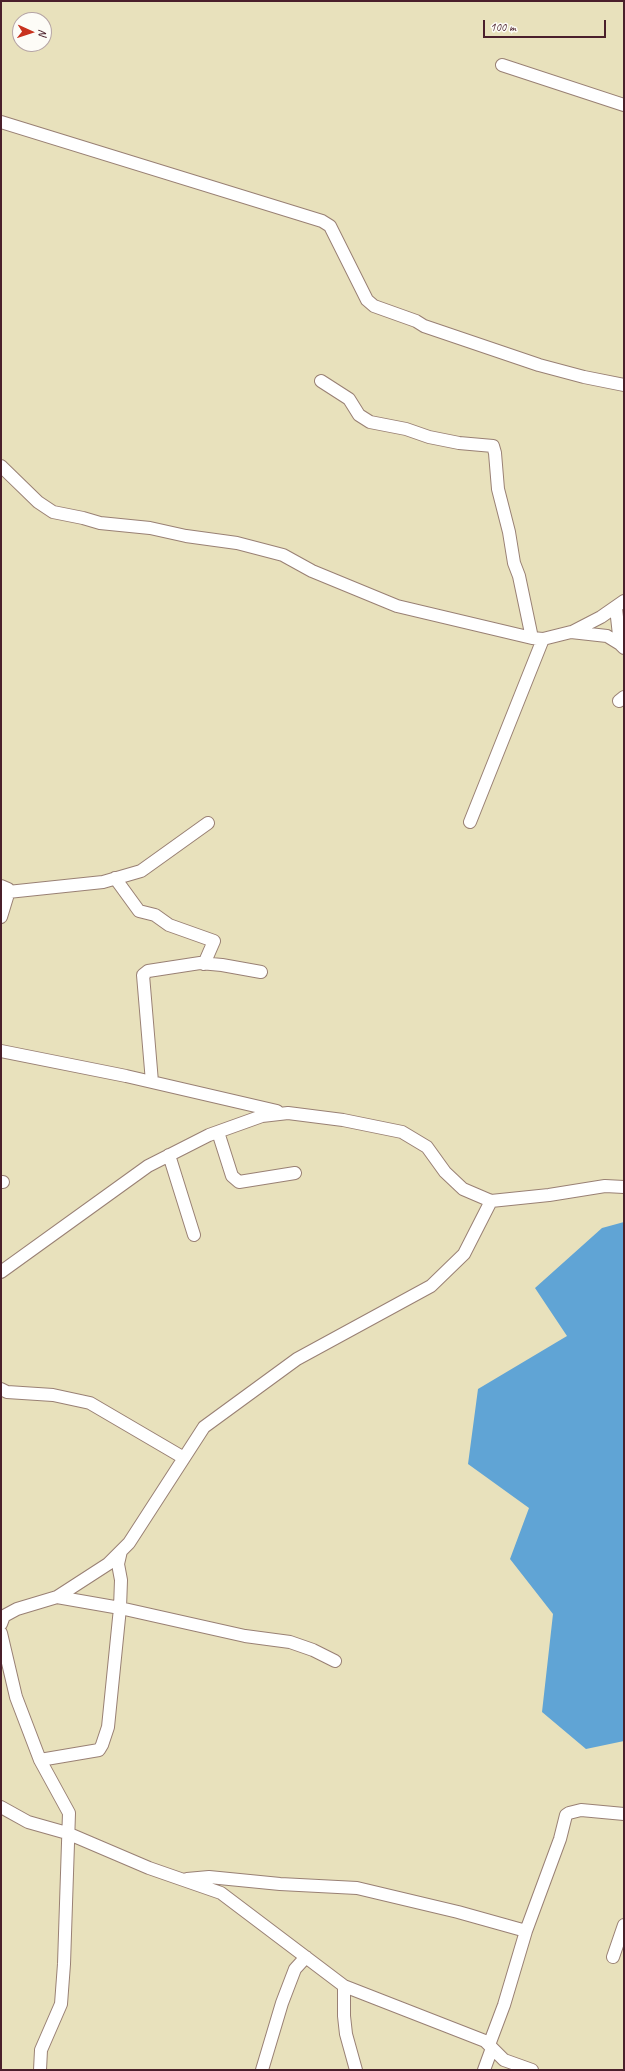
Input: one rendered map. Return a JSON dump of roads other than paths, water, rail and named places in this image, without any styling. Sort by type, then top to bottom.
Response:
[{"type":"street","points":[[502,65],[624,105]]},
{"type":"street","points":[[1,122],[322,221],[330,226],[367,300],[374,306],[416,321],[424,326],[539,365],[584,377],[624,385]]},
{"type":"street","points":[[321,381],[349,400],[359,415],[370,422],[406,429],[429,437],[459,443],[485,444],[493,446],[495,452],[498,489],[509,532],[514,563],[538,638],[470,822]]},
{"type":"street","points":[[1,466],[38,502],[52,512],[100,523],[150,528],[186,536],[237,543],[283,555],[312,571],[397,606],[538,638],[570,632],[607,636],[622,646]]},
{"type":"street","points":[[570,632],[620,604],[622,646]]},
{"type":"street","points":[[1,917],[4,889],[103,882],[141,870],[208,822]]},
{"type":"street","points":[[115,878],[139,911],[155,915],[170,925],[214,941],[204,964]]},
{"type":"street","points":[[152,1082],[143,975],[148,971],[172,966],[204,964],[261,972]]},
{"type":"street","points":[[1,1051],[152,1082],[288,1113],[343,1120],[402,1132],[427,1147],[445,1172],[463,1190],[491,1201],[549,1195],[605,1186],[624,1187]]},
{"type":"street","points":[[1,1272],[148,1166],[218,1132],[262,1116],[288,1113]]},
{"type":"street","points":[[218,1132],[232,1176],[239,1182],[295,1173]]},
{"type":"street","points":[[169,1155],[194,1235]]},
{"type":"street","points":[[1,1624],[4,1616],[17,1609],[57,1597],[108,1564],[129,1544],[204,1427],[297,1359],[431,1286],[464,1254],[491,1201]]},
{"type":"street","points":[[1,1389],[7,1392],[53,1395],[90,1403],[184,1458]]},
{"type":"street","points":[[40,1760],[99,1750],[102,1746],[108,1727],[120,1608],[121,1580],[118,1564],[121,1551]]},
{"type":"street","points":[[57,1597],[120,1608],[245,1636],[296,1644],[335,1660]]},
{"type":"street","points":[[1,1633],[16,1697],[40,1760],[68,1813],[64,1964],[61,2004],[41,2050],[40,2070]]},
{"type":"street","points":[[1,1807],[28,1822],[67,1833],[183,1880],[221,1893],[344,1986],[485,2041],[504,2060],[532,2070]]},
{"type":"street","points":[[484,2070],[526,1931],[560,1839],[566,1816],[569,1812],[581,1810],[624,1814]]},
{"type":"street","points":[[183,1880],[210,1877],[280,1884],[357,1888],[458,1912],[526,1931]]},
{"type":"street","points":[[613,1957],[624,1925]]},
{"type":"street","points":[[262,2070],[282,2003],[295,1969],[306,1957]]},
{"type":"street","points":[[344,1986],[344,2016],[346,2034],[356,2070]]},
{"type":"water","points":[[624,1222],[624,1741],[586,1749],[542,1712],[553,1614],[510,1559],[529,1508],[468,1464],[478,1389],[567,1336],[535,1288],[602,1228]]}]
